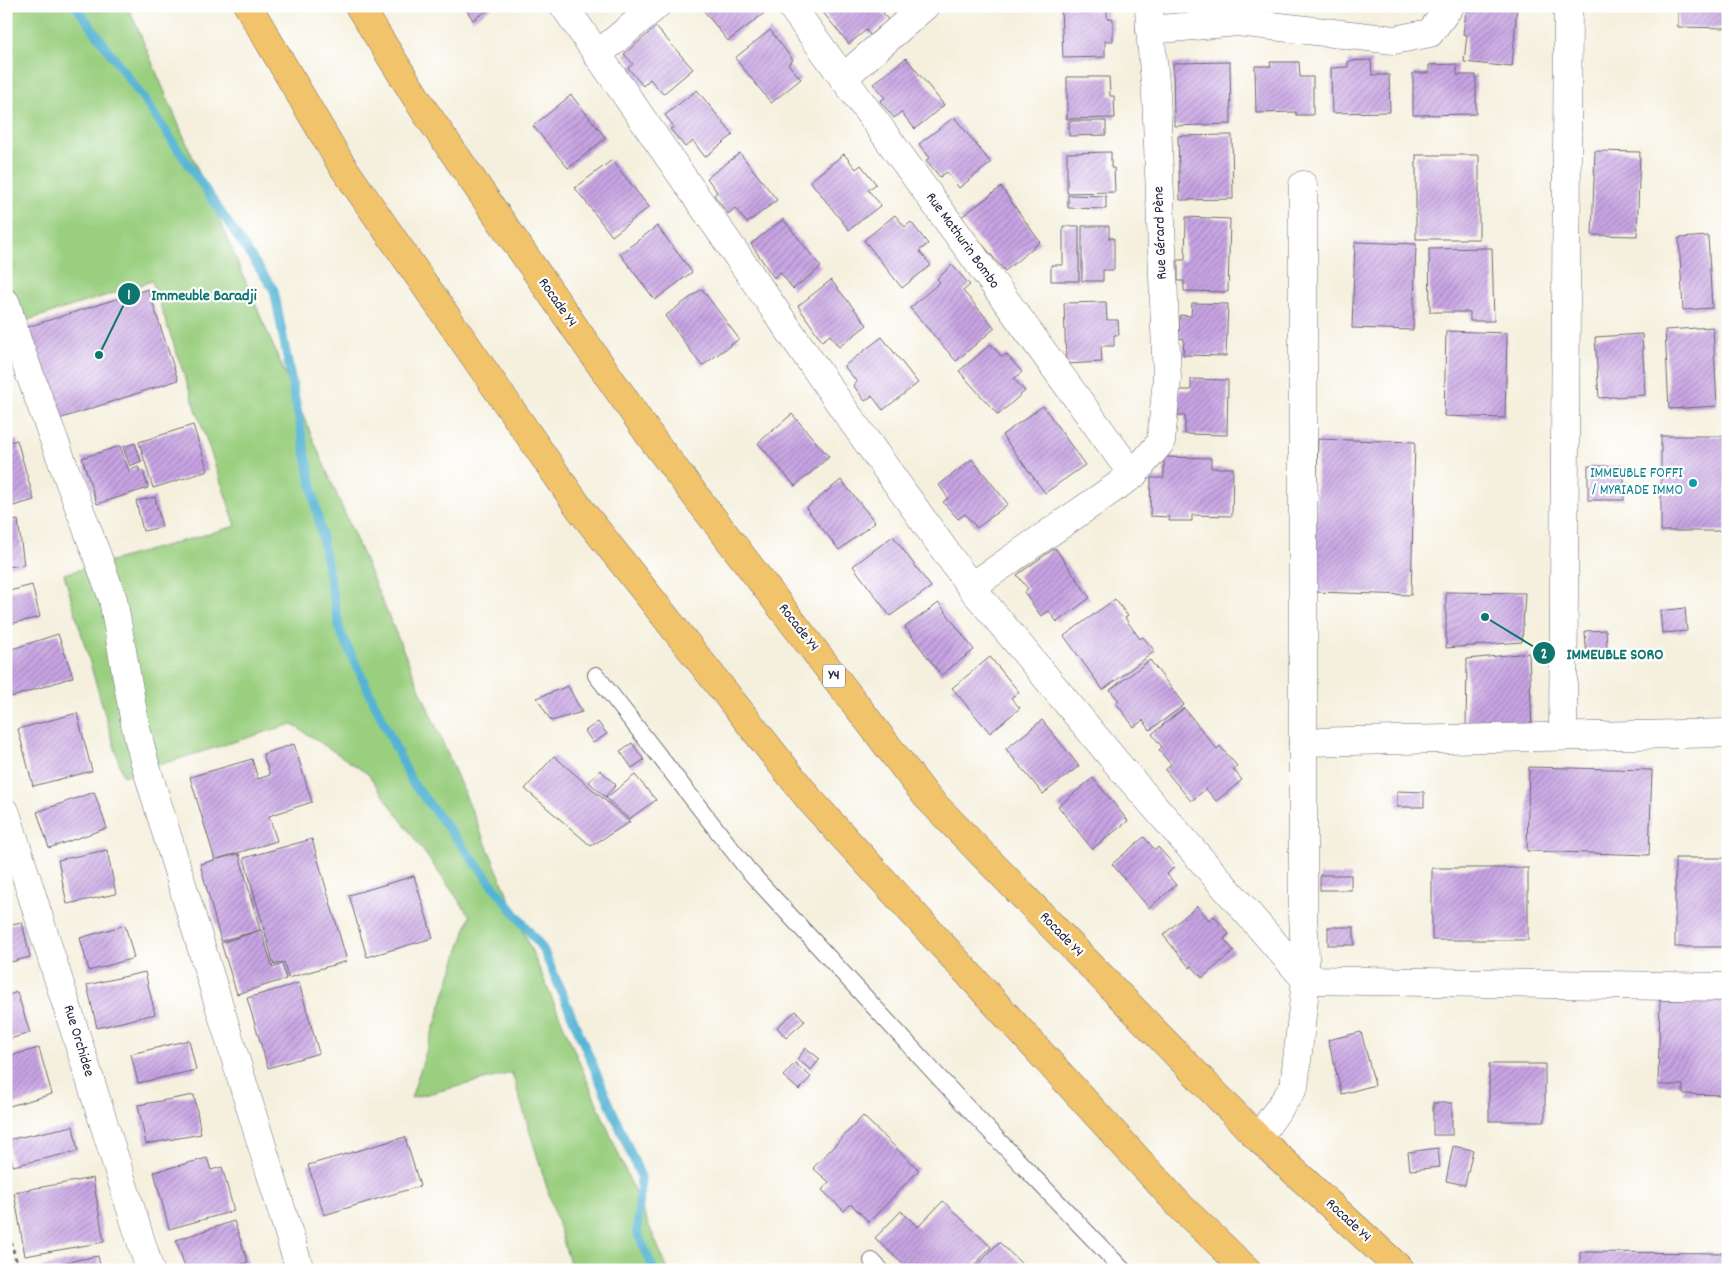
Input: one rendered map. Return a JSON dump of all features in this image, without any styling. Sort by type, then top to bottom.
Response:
[{"type":"highway","points":[[248,6],[341,164],[580,509],[810,800],[1182,1208],[1247,1270]]},
{"type":"highway","name":"Rocade Y4","points":[[359,6],[424,110],[652,439],[926,796],[1258,1138],[1401,1270]]},
{"type":"street","points":[[564,6],[839,403],[971,587],[1121,768],[1306,980],[1728,987]]},
{"type":"street","points":[[597,55],[656,6]]},
{"type":"street","name":"Rue Mathurin Bombo","points":[[791,6],[1133,475]]},
{"type":"street","points":[[844,78],[925,6]]},
{"type":"street","name":"Rue Gérard Pène","points":[[971,587],[1133,475],[1161,442],[1167,379],[1156,93],[1150,18],[1237,22],[1394,40],[1430,33],[1450,6]]},
{"type":"street","points":[[1564,736],[1568,6]]},
{"type":"street","points":[[1258,1138],[1294,1087],[1306,980],[1303,913],[1303,185]]},
{"type":"street","points":[[6,303],[16,340],[113,599],[135,724],[144,760],[300,1270]]},
{"type":"street","points":[[1303,742],[1728,733]]},
{"type":"street","name":"Rue Orchidee","points":[[6,813],[150,1270]]},
{"type":"lane","points":[[596,675],[748,870],[957,1097],[1123,1270]]},
{"type":"path","points":[[6,1226],[20,1270]]},
{"type":"green space","points":[[6,6],[128,6],[668,1270],[572,1270],[512,1073],[411,1098],[470,916],[368,774],[292,724],[123,776],[64,574],[236,526],[152,281],[6,327]]},
{"type":"building","points":[[464,6],[494,6],[473,20]]},
{"type":"building","points":[[700,6],[763,6],[767,11],[728,41]]},
{"type":"building","points":[[825,6],[892,6],[883,13],[888,20],[870,35],[866,30],[849,44],[821,10]]},
{"type":"building","points":[[1061,6],[1107,6],[1107,19],[1113,18],[1113,41],[1105,41],[1105,57],[1063,58]]},
{"type":"building","points":[[1479,6],[1517,6],[1512,67],[1464,62],[1467,35],[1463,34],[1466,11],[1478,12]]},
{"type":"building","points":[[1678,6],[1728,6],[1728,28],[1678,27]]},
{"type":"building","points":[[656,27],[693,69],[663,94],[650,79],[643,86],[628,68],[633,64],[624,54]]},
{"type":"building","points":[[770,30],[793,60],[788,64],[801,79],[771,103],[735,58]]},
{"type":"building","points":[[906,58],[944,105],[915,129],[901,112],[894,118],[880,101],[885,98],[873,84]]},
{"type":"building","points":[[1371,60],[1372,75],[1389,75],[1390,112],[1332,113],[1331,68],[1348,67],[1348,61]]},
{"type":"building","points":[[1230,62],[1231,124],[1174,126],[1173,63]]},
{"type":"building","points":[[1270,62],[1299,62],[1300,77],[1313,77],[1313,115],[1296,115],[1296,112],[1256,113],[1255,66],[1271,66]]},
{"type":"building","points":[[1457,64],[1457,75],[1476,75],[1476,114],[1413,115],[1413,73],[1429,73],[1429,65]]},
{"type":"building","points":[[1067,77],[1109,77],[1110,96],[1114,96],[1115,118],[1067,119]]},
{"type":"building","points":[[697,90],[733,135],[705,157],[693,141],[685,147],[670,129],[674,127],[665,115]]},
{"type":"building","points":[[571,95],[606,138],[568,168],[533,126]]},
{"type":"building","points":[[954,117],[991,163],[959,188],[947,172],[940,177],[926,160],[930,158],[919,144]]},
{"type":"building","points":[[1069,121],[1106,121],[1106,135],[1069,136]]},
{"type":"building","points":[[1232,135],[1233,199],[1180,200],[1178,136]]},
{"type":"building","points":[[1595,151],[1640,152],[1637,236],[1592,235]]},
{"type":"building","points":[[1111,152],[1111,168],[1114,168],[1115,192],[1067,193],[1067,153]]},
{"type":"building","points":[[740,153],[777,200],[747,223],[735,208],[728,214],[714,195],[717,192],[707,178]]},
{"type":"building","points":[[844,154],[856,169],[861,165],[876,184],[868,190],[881,205],[849,230],[810,181]]},
{"type":"building","points":[[1416,155],[1479,155],[1479,239],[1416,239]]},
{"type":"building","points":[[612,160],[649,207],[612,236],[575,188]]},
{"type":"building","points":[[1001,187],[1040,242],[1005,271],[960,218]]},
{"type":"building","points":[[1068,195],[1106,196],[1106,209],[1068,208]]},
{"type":"building","points":[[895,215],[905,227],[911,222],[928,244],[919,251],[931,265],[902,288],[864,240]]},
{"type":"building","points":[[1186,217],[1230,219],[1228,292],[1184,291],[1184,281],[1178,281],[1178,260],[1185,260]]},
{"type":"building","points":[[783,219],[821,267],[793,289],[780,272],[774,278],[751,244]]},
{"type":"building","points":[[657,226],[692,272],[655,300],[620,254]]},
{"type":"building","points":[[1063,226],[1079,226],[1079,281],[1051,281],[1051,265],[1063,265]]},
{"type":"building","points":[[1082,226],[1109,226],[1109,238],[1114,238],[1114,270],[1103,270],[1103,281],[1082,281]]},
{"type":"building","points":[[1708,236],[1712,308],[1683,310],[1679,238]]},
{"type":"building","points":[[1355,242],[1416,244],[1413,330],[1352,328]]},
{"type":"building","points":[[1492,248],[1494,321],[1470,321],[1470,312],[1430,312],[1429,249]]},
{"type":"building","points":[[952,265],[970,285],[963,291],[995,328],[956,361],[910,308],[940,282],[937,279]]},
{"type":"building","points":[[831,280],[867,325],[839,347],[830,335],[822,341],[798,306]]},
{"type":"building","points":[[148,289],[178,380],[53,421],[21,329]]},
{"type":"building","points":[[702,289],[739,339],[702,366],[665,316]]},
{"type":"building","points":[[1106,302],[1107,320],[1118,320],[1119,335],[1114,335],[1114,346],[1101,346],[1102,362],[1066,364],[1064,303]]},
{"type":"building","points":[[1192,303],[1228,304],[1226,356],[1183,355],[1184,339],[1179,338],[1180,315],[1191,316]]},
{"type":"building","points":[[1713,327],[1717,406],[1669,409],[1665,330]]},
{"type":"building","points":[[1446,331],[1507,333],[1505,418],[1444,416]]},
{"type":"building","points":[[1642,334],[1645,395],[1599,398],[1595,337]]},
{"type":"building","points":[[882,337],[918,383],[883,410],[872,396],[865,401],[853,385],[857,382],[844,366]]},
{"type":"building","points":[[991,344],[1002,357],[1006,354],[1022,372],[1014,379],[1025,391],[998,415],[959,371]]},
{"type":"building","points":[[1191,379],[1228,380],[1227,435],[1185,434],[1185,416],[1178,416],[1179,390],[1191,390]]},
{"type":"building","points":[[1043,406],[1085,465],[1045,493],[1002,435]]},
{"type":"building","points":[[792,414],[829,457],[795,486],[758,443]]},
{"type":"building","points":[[193,425],[208,471],[153,488],[139,442]]},
{"type":"building","name":"IMMEUBLE FOFFI / MYRIADE IMMO","points":[[1661,436],[1726,436],[1726,531],[1661,531]]},
{"type":"building","points":[[1318,439],[1415,442],[1411,595],[1313,592]]},
{"type":"building","points":[[17,440],[34,500],[10,507],[6,492],[6,443]]},
{"type":"building","points":[[135,443],[141,461],[130,466],[123,447]]},
{"type":"building","points":[[120,446],[129,471],[138,467],[140,472],[143,471],[148,488],[97,504],[82,458]]},
{"type":"building","points":[[1164,457],[1211,458],[1211,468],[1233,468],[1232,516],[1192,515],[1192,521],[1169,521],[1169,517],[1150,516],[1151,478],[1164,478]]},
{"type":"building","points":[[972,459],[1008,504],[977,528],[965,514],[958,519],[943,502],[948,498],[939,485]]},
{"type":"building","points":[[1588,466],[1624,466],[1624,500],[1588,500]]},
{"type":"building","points":[[841,480],[875,522],[839,550],[806,508]]},
{"type":"building","points":[[155,497],[162,527],[143,531],[136,501]]},
{"type":"building","points":[[18,520],[24,565],[6,567],[6,522]]},
{"type":"building","points":[[893,536],[931,587],[890,616],[853,566]]},
{"type":"building","points":[[1055,548],[1090,598],[1057,622],[1049,611],[1041,616],[1024,592],[1028,589],[1017,575]]},
{"type":"building","points":[[32,585],[40,617],[6,625],[6,592]]},
{"type":"building","points":[[1446,592],[1525,593],[1522,642],[1446,648]]},
{"type":"building","points":[[1115,599],[1128,616],[1125,618],[1140,639],[1143,637],[1155,651],[1103,690],[1064,636]]},
{"type":"building","points":[[939,603],[974,650],[941,675],[905,627]]},
{"type":"building","points":[[1685,608],[1687,631],[1662,633],[1660,611]]},
{"type":"building","points":[[1606,630],[1608,660],[1587,661],[1585,631]]},
{"type":"building","points":[[58,634],[73,677],[12,697],[6,680],[6,651]]},
{"type":"building","points":[[1529,653],[1532,730],[1466,729],[1467,659]]},
{"type":"building","points":[[990,657],[1019,692],[1011,698],[1020,708],[990,733],[952,688]]},
{"type":"building","points":[[1150,660],[1184,705],[1150,730],[1143,720],[1134,727],[1116,703],[1119,701],[1110,690]]},
{"type":"building","points":[[568,686],[582,712],[551,721],[537,698]]},
{"type":"building","points":[[1184,708],[1217,749],[1220,746],[1237,766],[1233,769],[1242,780],[1216,801],[1206,789],[1191,801],[1165,770],[1171,765],[1159,750],[1162,747],[1152,734]]},
{"type":"building","points":[[77,713],[92,771],[33,786],[18,729]]},
{"type":"building","points":[[1042,720],[1079,766],[1043,794],[1006,749]]},
{"type":"building","points":[[598,722],[607,734],[593,743],[585,731]]},
{"type":"building","points":[[632,743],[644,760],[632,768],[620,751]]},
{"type":"building","points":[[294,744],[312,802],[269,816],[277,841],[217,859],[239,854],[260,930],[221,941],[200,864],[215,860],[190,777],[252,759],[258,779],[270,775],[263,754]]},
{"type":"building","points":[[554,756],[630,822],[591,846],[525,789]]},
{"type":"building","points":[[1529,767],[1652,770],[1649,855],[1527,851]]},
{"type":"building","points":[[600,770],[616,785],[605,797],[589,782]]},
{"type":"building","points":[[635,775],[656,800],[629,819],[606,798]]},
{"type":"building","points":[[1093,778],[1128,821],[1092,849],[1058,806]]},
{"type":"building","points":[[1397,791],[1424,792],[1424,807],[1397,807]]},
{"type":"building","points":[[94,792],[107,828],[49,848],[37,812]]},
{"type":"building","points":[[1144,837],[1155,850],[1158,847],[1175,866],[1167,874],[1176,885],[1149,908],[1112,864]]},
{"type":"building","points":[[312,839],[347,961],[288,978],[284,962],[274,965],[244,858]]},
{"type":"building","points":[[107,850],[116,894],[67,904],[58,860]]},
{"type":"building","points":[[1675,858],[1728,858],[1728,947],[1675,947]]},
{"type":"building","points":[[1432,868],[1528,868],[1528,940],[1432,940]]},
{"type":"building","points":[[1320,875],[1351,875],[1351,890],[1320,890]]},
{"type":"building","points":[[414,876],[433,938],[367,957],[349,895]]},
{"type":"building","points":[[1197,906],[1209,920],[1214,916],[1229,934],[1224,939],[1234,951],[1202,978],[1192,966],[1190,968],[1163,935]]},
{"type":"building","points":[[22,922],[30,957],[11,962],[6,939],[6,925]]},
{"type":"building","points":[[125,925],[134,958],[89,971],[80,938]]},
{"type":"building","points":[[1328,927],[1354,927],[1354,945],[1328,945]]},
{"type":"building","points":[[261,930],[273,968],[282,964],[286,979],[237,994],[221,943]]},
{"type":"building","points":[[145,972],[155,1014],[97,1028],[87,985]]},
{"type":"building","points":[[299,983],[319,1053],[268,1068],[247,998]]},
{"type":"building","points":[[17,992],[30,1033],[6,1040],[6,996]]},
{"type":"building","points":[[1660,1000],[1728,1001],[1728,1095],[1683,1094],[1683,1085],[1658,1085]]},
{"type":"building","points":[[796,1011],[805,1021],[786,1038],[777,1027]]},
{"type":"building","points":[[1361,1032],[1375,1085],[1342,1094],[1328,1040]]},
{"type":"building","points":[[189,1040],[196,1070],[138,1083],[131,1054]]},
{"type":"building","points":[[39,1048],[52,1094],[6,1107],[6,1057]]},
{"type":"building","points":[[806,1048],[820,1059],[811,1070],[797,1059]]},
{"type":"building","points":[[795,1063],[811,1077],[799,1090],[783,1076]]},
{"type":"building","points":[[1489,1064],[1545,1064],[1545,1121],[1489,1121]]},
{"type":"building","points":[[194,1095],[201,1134],[146,1144],[138,1105]]},
{"type":"building","points":[[1433,1103],[1452,1103],[1452,1135],[1433,1135]]},
{"type":"building","points":[[863,1116],[919,1170],[869,1222],[851,1204],[844,1211],[822,1190],[829,1182],[813,1168]]},
{"type":"building","points":[[73,1126],[78,1151],[13,1166],[7,1140]]},
{"type":"building","points":[[405,1137],[420,1186],[324,1215],[308,1165]]},
{"type":"building","points":[[1453,1146],[1473,1150],[1465,1185],[1446,1181]]},
{"type":"building","points":[[1438,1148],[1440,1167],[1410,1170],[1408,1152]]},
{"type":"building","points":[[207,1158],[211,1170],[222,1167],[234,1211],[169,1229],[154,1172]]},
{"type":"building","points":[[93,1178],[104,1242],[25,1256],[14,1192]]},
{"type":"building","points":[[943,1201],[991,1247],[970,1270],[909,1270],[875,1238],[901,1211],[918,1227]]},
{"type":"building","points":[[234,1221],[248,1262],[225,1270],[186,1270],[176,1240]]},
{"type":"building","points":[[999,1242],[1024,1266],[1020,1270],[973,1270]]},
{"type":"building","points":[[1580,1252],[1728,1253],[1728,1270],[1580,1270]]},
{"type":"building","points":[[98,1256],[101,1270],[42,1270],[41,1267]]},
{"type":"waterway","points":[[76,6],[141,95],[274,290],[340,631],[412,782],[543,949],[641,1177],[637,1232],[654,1270]]},
{"type":"place","name":"Immeuble Baradji","points":[[99,355]]},
{"type":"place","name":"IMMEUBLE FOFFI / MYRIADE IMMO","points":[[1693,483]]},
{"type":"place","name":"IMMEUBLE SORO","points":[[1485,617]]}]
